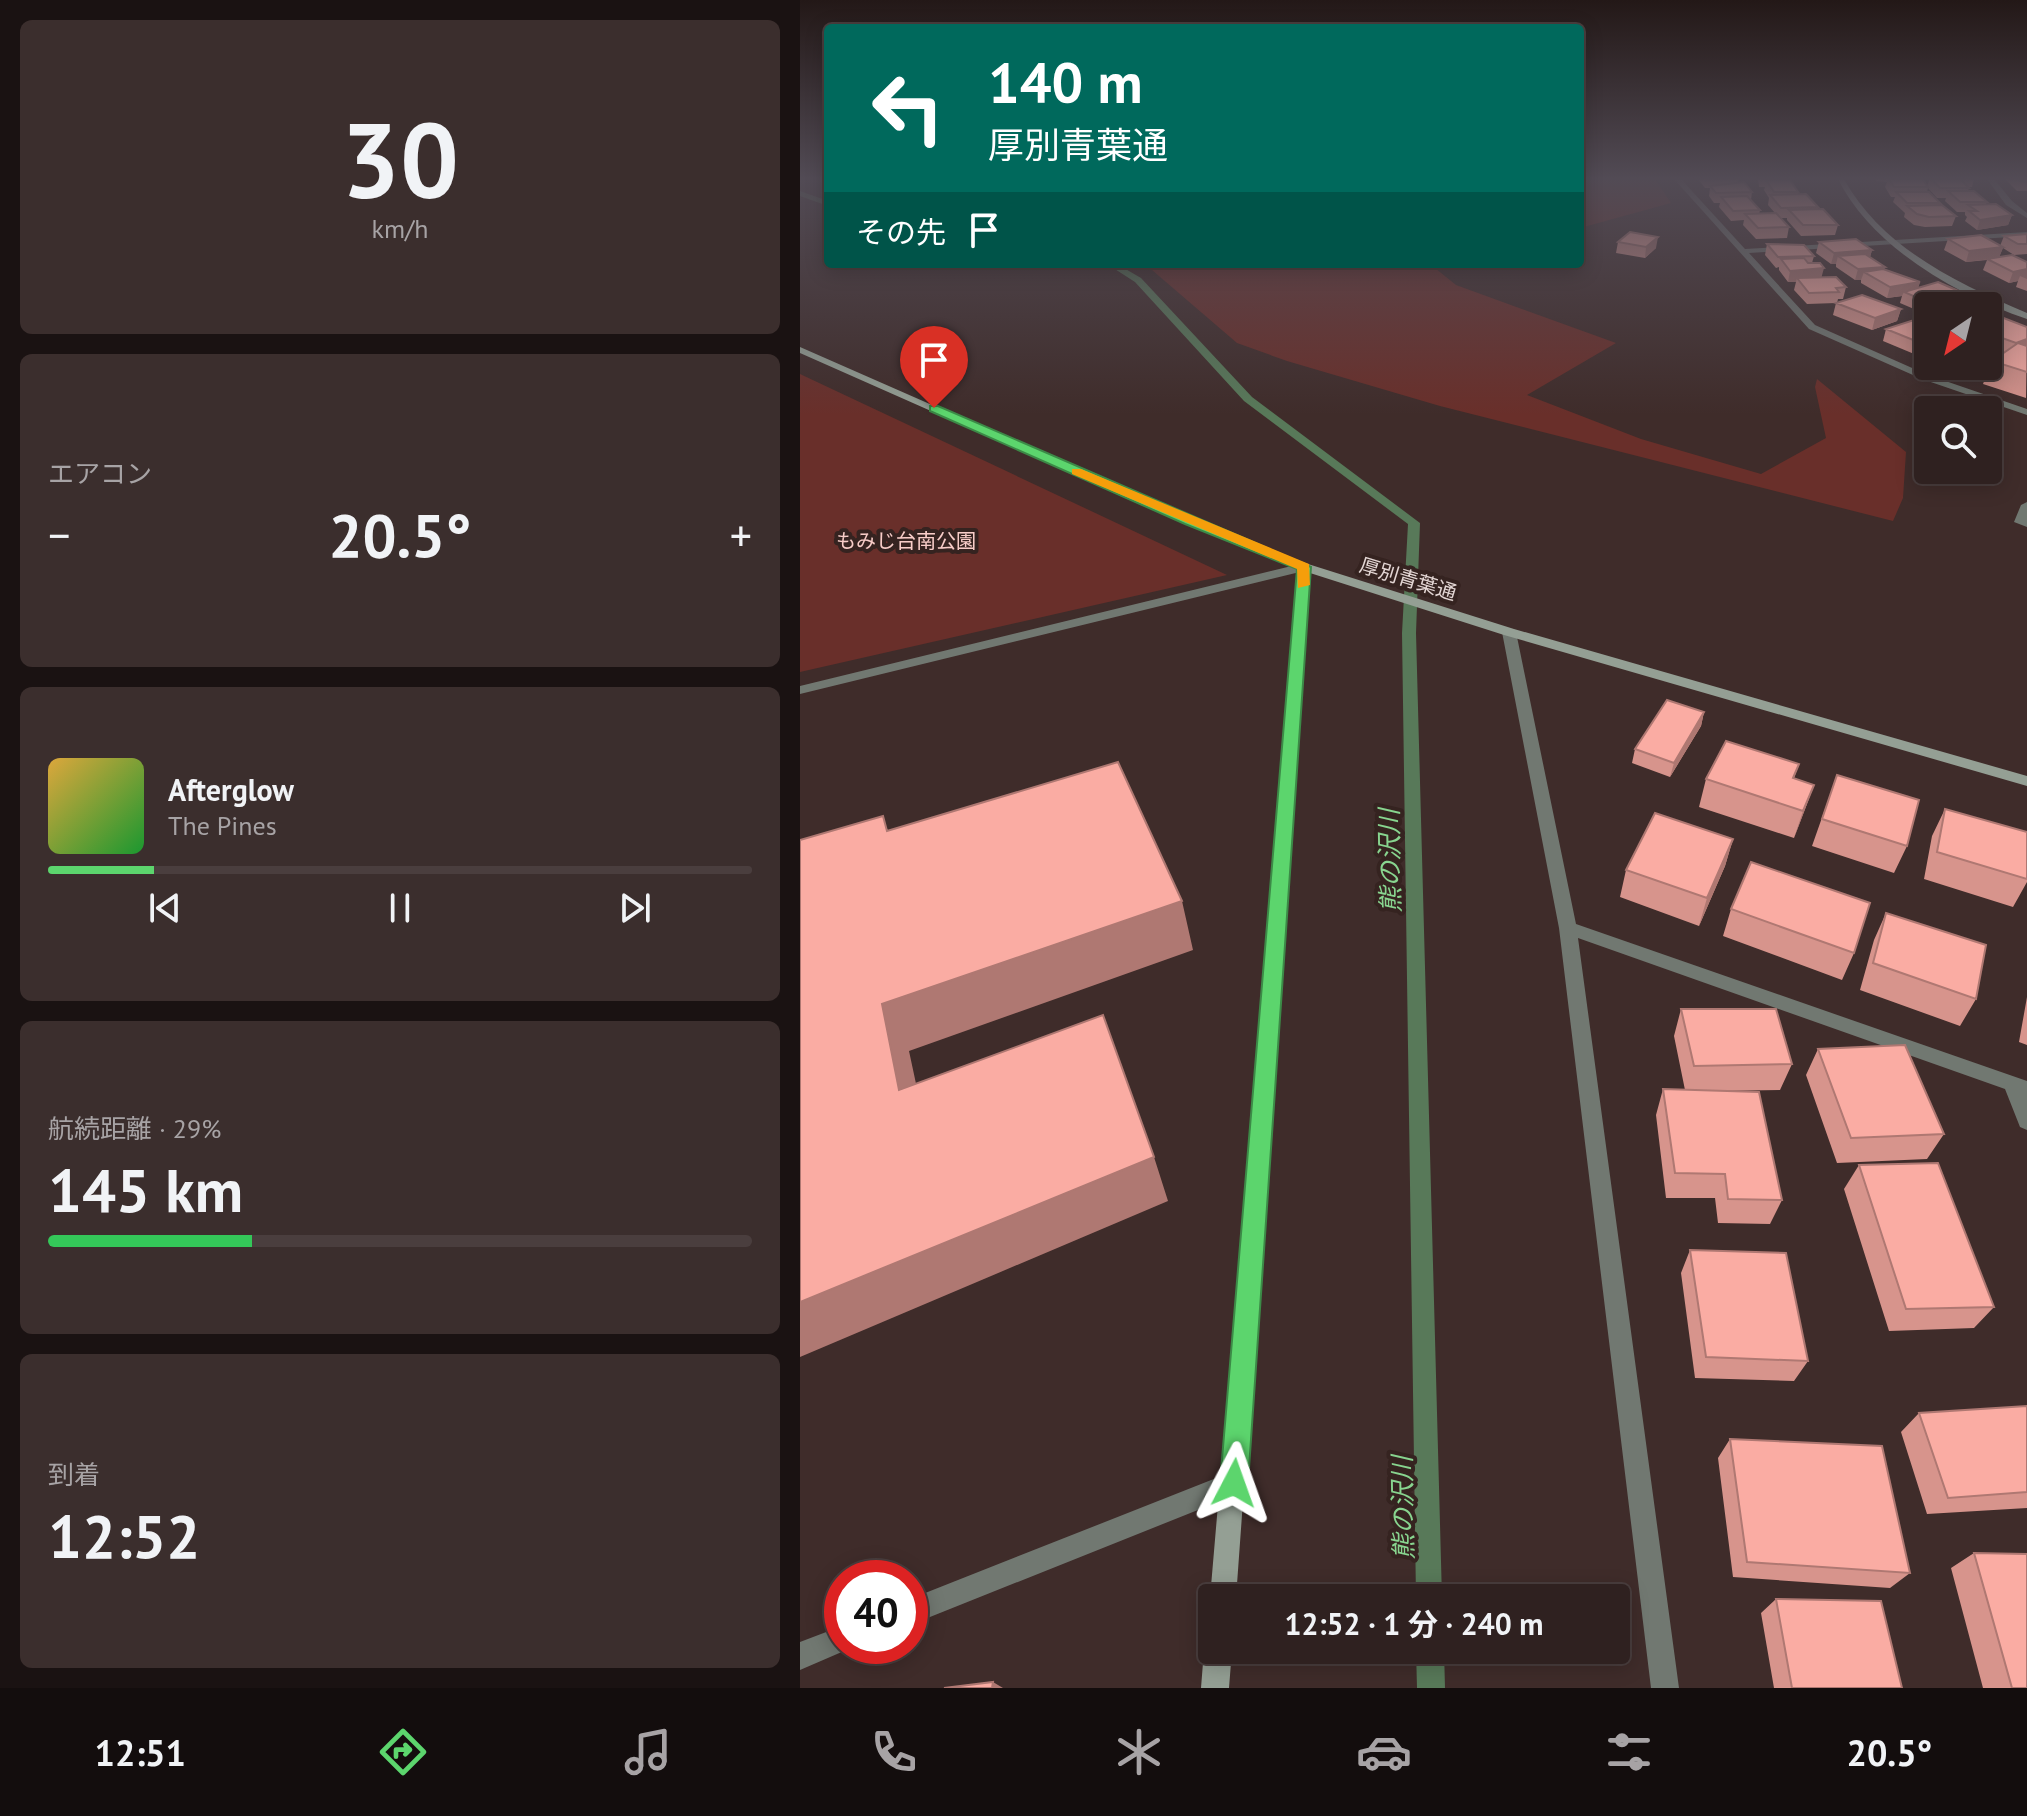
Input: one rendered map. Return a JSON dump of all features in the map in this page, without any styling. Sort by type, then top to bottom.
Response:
[{"type":"street","points":[[1750,258],[1812,327],[1925,377],[2027,412]]},
{"type":"street","points":[[1917,258],[1959,286],[2027,316]]},
{"type":"street","name":"厚別青葉通","points":[[800,350],[1190,522],[1304,567],[1509,632],[2027,781]]},
{"type":"street","points":[[2027,505],[2020,522],[2027,524]]},
{"type":"street","points":[[800,690],[1304,567],[1224,1584]]},
{"type":"street","points":[[1509,632],[1568,928],[1665,1688]]},
{"type":"street","points":[[1568,928],[2019,1087],[2027,1121]]},
{"type":"street","points":[[928,1605],[1234,1483]]},
{"type":"street","points":[[800,1656],[824,1646]]},
{"type":"street","points":[[1215,1688],[1217,1664]]},
{"type":"green space","points":[[1150,268],[1435,268],[1456,285],[1616,343],[1527,395],[1641,439],[1761,474],[1826,438],[1815,387],[1817,379],[1906,452],[1903,498],[1893,521],[1440,406],[1237,343]]},
{"type":"green space","name":"もみじ台南公園","points":[[800,374],[1227,575],[800,672]]},
{"type":"building","points":[[1804,258],[1808,263],[1820,263],[1824,268],[1790,271],[1781,259]]},
{"type":"building","points":[[1841,258],[1871,258],[1885,267],[1858,269]]},
{"type":"building","points":[[2018,258],[2027,262],[2027,269],[2013,272],[1987,259]]},
{"type":"building","points":[[1883,269],[1920,282],[1890,287],[1864,272]]},
{"type":"building","points":[[1836,277],[1846,287],[1836,288],[1839,292],[1809,293],[1797,278]]},
{"type":"building","points":[[1938,282],[1961,292],[1914,292],[1914,296],[1904,292]]},
{"type":"building","points":[[1862,295],[1901,309],[1875,318],[1836,303]]},
{"type":"building","points":[[2002,317],[2027,327],[2027,339],[2016,343],[2002,338]]},
{"type":"building","points":[[1914,320],[1914,340],[1886,329]]},
{"type":"building","points":[[2018,343],[2027,346],[2027,372],[2002,364],[2002,354]]},
{"type":"building","points":[[1667,700],[1704,712],[1674,763],[1635,749]]},
{"type":"building","points":[[1726,741],[1799,764],[1793,778],[1814,785],[1803,811],[1706,779]]},
{"type":"building","points":[[1118,762],[1182,901],[882,1004],[899,1090],[1103,1015],[1154,1157],[800,1302],[800,840],[883,816],[887,831]]},
{"type":"building","points":[[1837,775],[1919,800],[1907,846],[1822,819]]},
{"type":"building","points":[[1945,809],[2027,832],[2027,879],[1937,852]]},
{"type":"building","points":[[1655,813],[1733,839],[1707,898],[1626,870]]},
{"type":"building","points":[[1751,862],[1870,903],[1854,953],[1731,909]]},
{"type":"building","points":[[1886,913],[1986,945],[1976,999],[1873,963]]},
{"type":"building","points":[[1681,1009],[1776,1009],[1792,1064],[1694,1066]]},
{"type":"building","points":[[1905,1045],[1944,1134],[1851,1138],[1818,1049]]},
{"type":"building","points":[[1663,1089],[1759,1092],[1782,1200],[1728,1199],[1725,1174],[1675,1173]]},
{"type":"building","points":[[1938,1163],[1994,1307],[1906,1309],[1859,1165]]},
{"type":"building","points":[[1690,1250],[1786,1253],[1808,1361],[1706,1357]]},
{"type":"building","points":[[2027,1406],[2027,1492],[1948,1498],[1919,1413]]},
{"type":"building","points":[[1730,1439],[1882,1446],[1910,1573],[1747,1562]]},
{"type":"building","points":[[1974,1553],[2027,1554],[2027,1688],[2012,1688]]},
{"type":"building","points":[[1776,1599],[1881,1601],[1902,1688],[1792,1688]]},
{"type":"building","points":[[993,1682],[992,1688],[944,1688]]},
{"type":"waterway","name":"熊の沢川","points":[[1118,268],[1138,280],[1248,399],[1414,523],[1409,633],[1429,1584]]},
{"type":"waterway","name":"熊の沢川","points":[[1430,1664],[1431,1688]]},
{"type":"slow traffic","points":[[1077,471],[1190,522],[1304,567],[1303,585]]},
{"type":"route","points":[[934,408],[1190,522],[1304,567],[1234,1483]]}]
